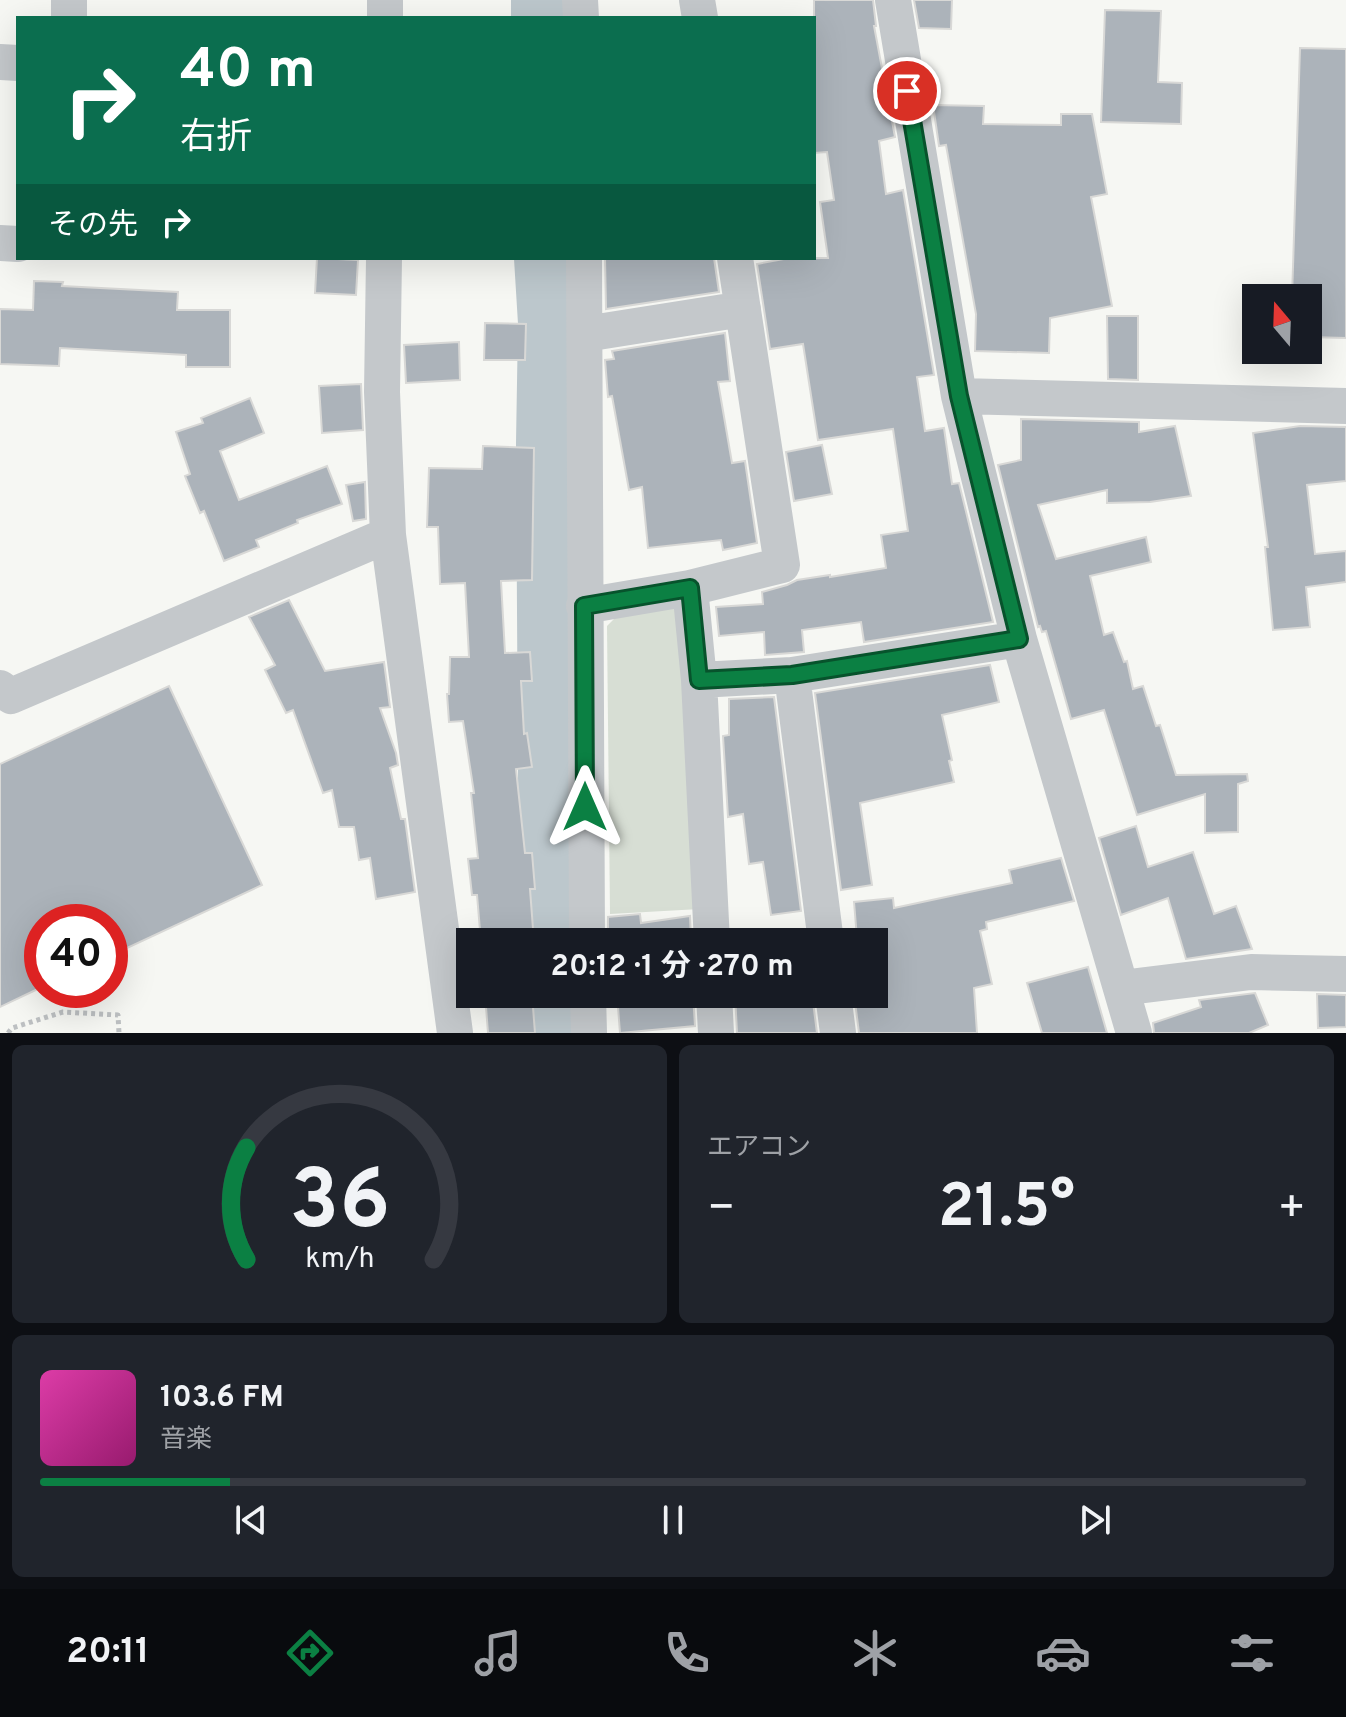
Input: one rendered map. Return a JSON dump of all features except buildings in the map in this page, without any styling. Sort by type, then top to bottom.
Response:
[{"type":"street","points":[[893,0],[959,396],[1019,639],[1134,1033]]},
{"type":"street","points":[[384,260],[382,392],[388,535],[455,1033]]},
{"type":"street","points":[[584,260],[587,928]]},
{"type":"street","points":[[584,606],[690,588],[782,565],[735,260]]},
{"type":"street","points":[[585,334],[743,309]]},
{"type":"street","points":[[959,396],[1346,406]]},
{"type":"street","points":[[0,688],[11,696],[388,535]]},
{"type":"street","points":[[690,588],[699,680],[711,928]]},
{"type":"street","points":[[699,680],[792,675],[1019,639]]},
{"type":"street","points":[[792,675],[824,928]]},
{"type":"street","points":[[1121,988],[1251,972],[1346,974]]},
{"type":"street","points":[[588,1008],[589,1033]]},
{"type":"street","points":[[715,1008],[716,1033]]},
{"type":"street","points":[[835,1008],[838,1033]]},
{"type":"path","points":[[8,1033],[12,1028],[63,1012],[118,1015],[119,1033]]},
{"type":"shaded area","points":[[673,606],[686,615],[700,909],[610,914],[607,626],[616,617]]},
{"type":"waterway","points":[[540,0],[540,16]]},
{"type":"waterway","points":[[543,260],[547,323],[548,928]]},
{"type":"waterway","points":[[548,1008],[548,1033]]},
{"type":"route","points":[[585,807],[584,606],[690,588],[699,680],[792,675],[1019,639],[959,396],[907,91]]}]
